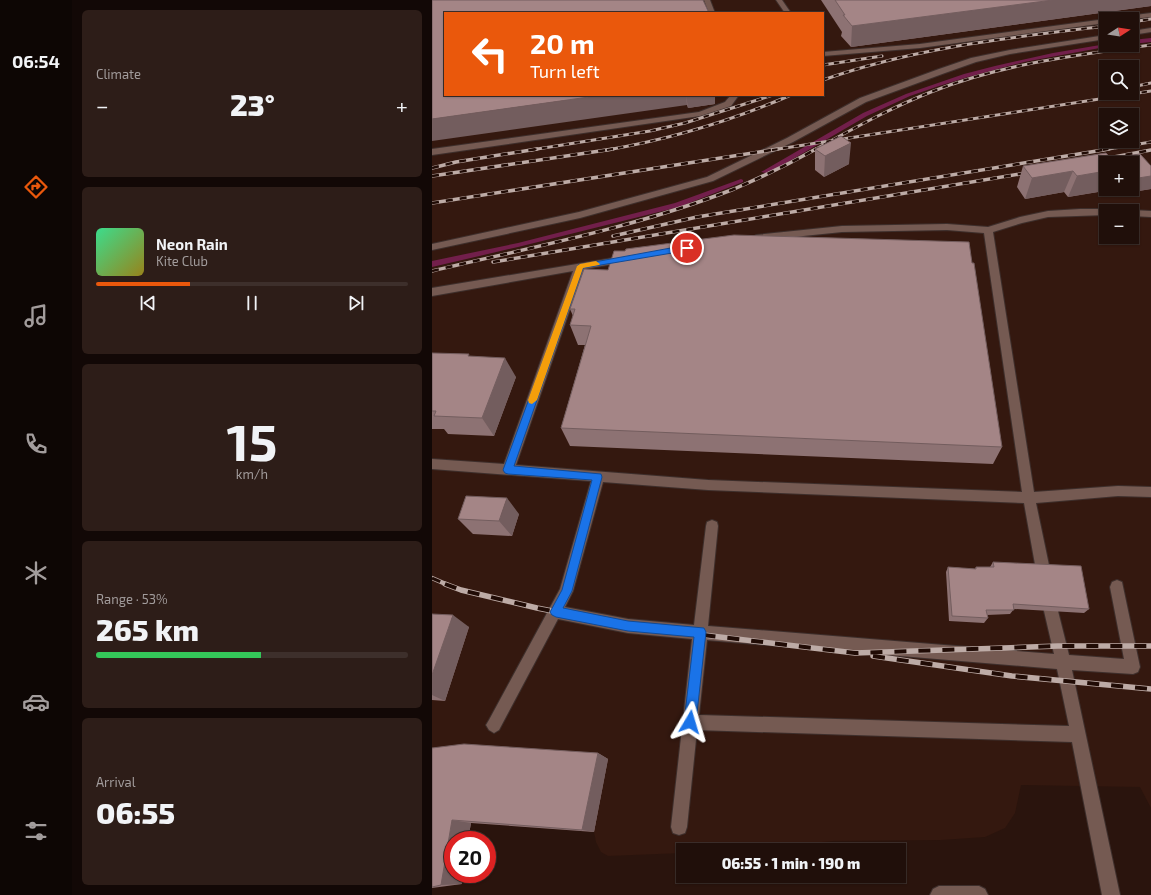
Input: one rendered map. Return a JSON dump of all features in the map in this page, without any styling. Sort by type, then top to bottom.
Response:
[{"type":"street","points":[[707,0],[712,12]]},
{"type":"street","points":[[780,0],[787,12]]},
{"type":"street","points":[[1139,16],[1151,15]]},
{"type":"street","points":[[824,54],[920,46],[1099,22]]},
{"type":"street","points":[[1139,32],[1151,30]]},
{"type":"street","points":[[432,247],[580,215],[710,179],[790,140],[864,100],[942,71],[974,60],[1010,52],[1099,38]]},
{"type":"street","points":[[432,152],[700,114],[728,104],[734,96]]},
{"type":"street","points":[[747,238],[842,229],[947,227],[988,230],[1020,220],[1048,214],[1099,212]]},
{"type":"street","points":[[1139,213],[1151,214]]},
{"type":"street","points":[[988,230],[1029,498],[1043,570]]},
{"type":"street","points":[[432,292],[634,257]]},
{"type":"street","points":[[508,470],[580,266]]},
{"type":"street","points":[[432,464],[708,485],[1029,498],[1118,491],[1151,492]]},
{"type":"street","points":[[494,726],[566,591],[598,477]]},
{"type":"street","points":[[679,827],[712,526]]},
{"type":"street","points":[[556,612],[628,626],[1063,663],[1133,667],[1117,587]]},
{"type":"street","points":[[1051,611],[1111,895]]},
{"type":"street","points":[[690,722],[1078,734]]},
{"type":"street","points":[[939,895],[979,895]]},
{"type":"shaded area","points":[[432,0],[1151,0],[1151,808],[1140,787],[1021,785],[1015,813],[1005,828],[985,837],[941,840],[833,841],[812,843],[676,843],[676,853],[608,856],[601,852],[596,842],[594,832],[471,823],[470,831],[444,831],[444,883],[462,883],[432,888]]},
{"type":"building","points":[[432,0],[703,0],[709,12],[444,12],[444,96],[596,96],[432,119]]},
{"type":"building","points":[[835,0],[1053,0],[852,26],[843,15],[845,15]]},
{"type":"building","points":[[841,136],[851,143],[825,156],[815,149]]},
{"type":"building","points":[[1106,153],[1109,156],[1099,156],[1099,172],[1077,176],[1073,171],[1032,178],[1023,166]]},
{"type":"building","points":[[1140,154],[1151,166],[1151,176],[1139,178],[1139,156],[1126,156]]},
{"type":"building","points":[[734,235],[969,242],[972,263],[974,263],[1002,447],[561,428],[591,326],[570,325],[575,309],[570,309],[584,269],[608,270],[614,251],[625,251],[626,249]]},
{"type":"building","points":[[432,353],[469,354],[468,356],[505,358],[482,418],[434,416],[436,411],[432,411]]},
{"type":"building","points":[[466,496],[507,498],[499,521],[458,519]]},
{"type":"building","points":[[993,562],[1081,566],[1089,609],[1013,604],[1014,610],[986,610],[988,618],[952,616],[948,567],[976,569],[976,567],[994,567]]},
{"type":"building","points":[[432,614],[453,615],[432,675]]},
{"type":"building","points":[[464,744],[598,753],[582,830],[452,820],[450,831],[444,831],[444,867],[441,885],[432,887],[432,748]]},
{"type":"waterway","points":[[1139,41],[1151,40]]},
{"type":"waterway","points":[[764,172],[779,165],[865,114],[908,95],[966,75],[995,67],[1024,60],[1099,47]]},
{"type":"waterway","points":[[432,264],[518,245],[677,205],[741,181]]},
{"type":"railway","points":[[1139,21],[1151,19]]},
{"type":"railway","points":[[824,80],[893,59],[963,45],[1099,27]]},
{"type":"railway","points":[[831,141],[901,105],[931,92],[984,74],[1012,67],[1067,57],[1151,45]]},
{"type":"railway","points":[[824,65],[882,56]]},
{"type":"railway","points":[[1139,86],[1151,83]]},
{"type":"railway","points":[[831,141],[1151,91]]},
{"type":"railway","points":[[531,150],[650,131],[685,123],[770,96]]},
{"type":"railway","points":[[613,149],[678,135],[746,113],[788,96]]},
{"type":"railway","points":[[772,150],[831,141]]},
{"type":"railway","points":[[814,150],[831,141]]},
{"type":"railway","points":[[1109,149],[1151,142]]},
{"type":"railway","points":[[432,168],[456,162],[537,149]]},
{"type":"railway","points":[[432,176],[613,149]]},
{"type":"railway","points":[[607,150],[613,149]]},
{"type":"railway","points":[[432,203],[778,149]]},
{"type":"railway","points":[[432,271],[546,245],[660,214],[734,189],[816,149]]},
{"type":"railway","points":[[613,236],[697,217],[1109,149]]},
{"type":"railway","points":[[1103,150],[1109,149]]},
{"type":"railway","points":[[1098,160],[1151,150]]},
{"type":"railway","points":[[493,262],[1032,172]]},
{"type":"railway","points":[[432,578],[448,585]]},
{"type":"railway","points":[[445,584],[461,590],[537,608],[628,626],[855,653],[1058,646],[1151,646]]},
{"type":"railway","points":[[873,656],[1012,676],[1151,689]]},
{"type":"slow traffic","points":[[532,400],[580,266],[596,264]]},
{"type":"route","points":[[687,248],[580,266],[508,470],[598,477],[566,591],[556,612],[628,626],[700,632],[690,722]]}]
